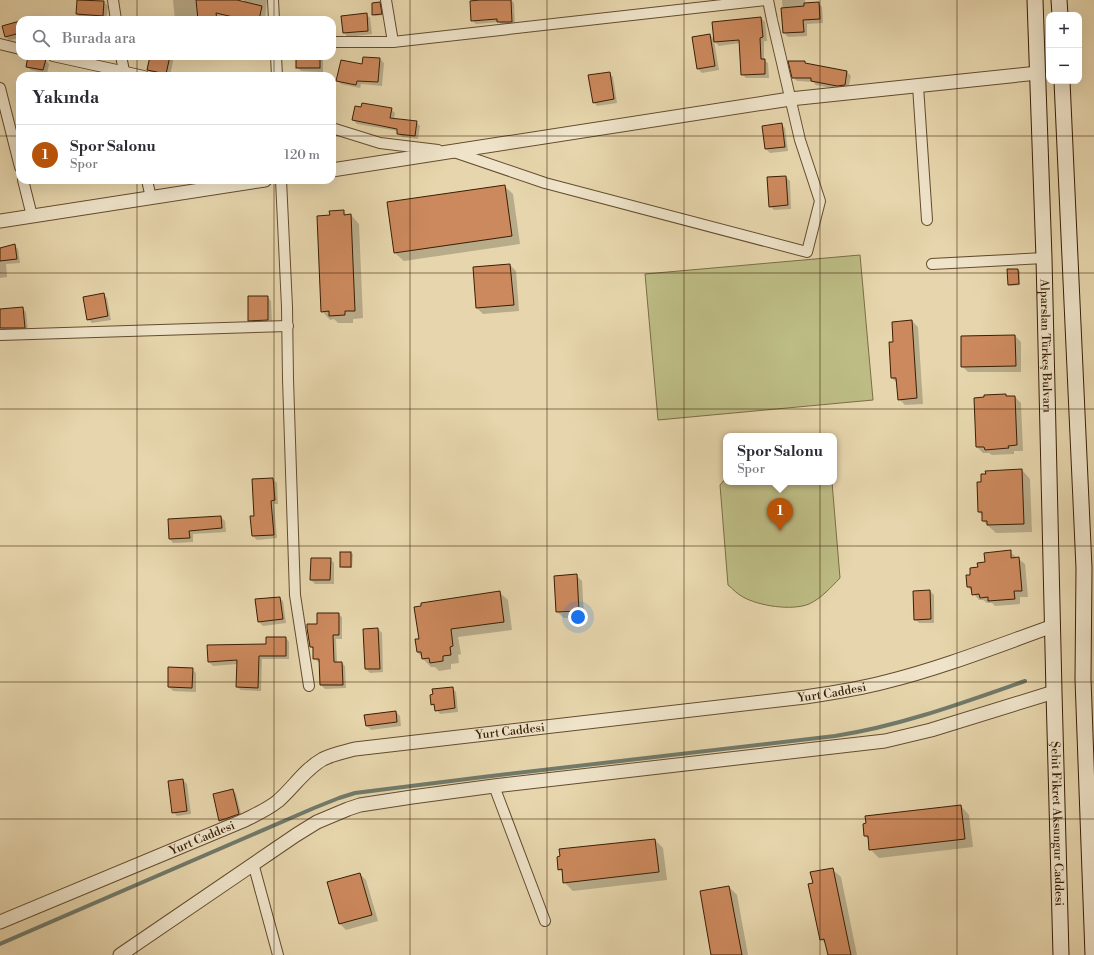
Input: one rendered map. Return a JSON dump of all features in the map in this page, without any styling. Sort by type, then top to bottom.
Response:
[{"type":"main road","name":"Alparslan Türkeş Bulvarı","points":[[1035,0],[1044,258],[1054,692]]},
{"type":"main road","points":[[1059,0],[1060,12]]},
{"type":"main road","points":[[1062,84],[1084,568],[1089,637],[1083,679],[1093,955]]},
{"type":"main road","name":"Şehit Fikret Aksungur Caddesi","points":[[1054,692],[1061,955]]},
{"type":"street","points":[[113,0],[115,16]]},
{"type":"street","points":[[273,0],[274,16]]},
{"type":"street","points":[[386,0],[393,42]]},
{"type":"street","points":[[336,42],[393,42],[768,0],[800,140],[820,201],[807,252],[545,183],[457,152],[380,144],[336,129]]},
{"type":"street","points":[[0,44],[16,48]]},
{"type":"street","points":[[69,60],[116,72]]},
{"type":"street","points":[[122,60],[124,72]]},
{"type":"street","points":[[276,60],[277,72]]},
{"type":"street","points":[[336,169],[790,99],[1038,73]]},
{"type":"street","points":[[918,86],[927,220]]},
{"type":"street","points":[[0,88],[16,151]]},
{"type":"street","points":[[24,184],[32,216]]},
{"type":"street","points":[[148,184],[151,198]]},
{"type":"street","points":[[0,221],[240,184]]},
{"type":"street","points":[[281,184],[288,326],[296,595],[309,686]]},
{"type":"street","points":[[932,264],[1044,258]]},
{"type":"street","points":[[0,335],[288,326]]},
{"type":"street","name":"Yurt Caddesi","points":[[0,922],[246,820],[278,800],[311,767],[322,759],[337,753],[355,749],[805,698],[852,690],[936,668],[1053,626]]},
{"type":"street","points":[[120,955],[253,863],[317,822],[360,805],[494,786],[885,741],[931,730],[1054,692]]},
{"type":"street","points":[[494,786],[545,921]]},
{"type":"street","points":[[253,863],[278,955]]},
{"type":"shaded area","points":[[860,255],[873,400],[658,420],[645,274]]},
{"type":"shaded area","points":[[723,482],[723,485],[832,485],[840,578],[830,589],[814,602],[802,606],[785,607],[766,605],[750,600],[739,594],[728,585],[720,485]]},
{"type":"building","points":[[77,0],[104,1],[103,16],[76,14]]},
{"type":"building","points":[[196,0],[237,0],[262,6],[260,16],[229,16],[216,13],[216,16],[198,16]]},
{"type":"building","points":[[511,0],[512,22],[497,22],[497,19],[471,21],[470,1]]},
{"type":"building","points":[[380,2],[382,14],[372,15],[372,3]]},
{"type":"building","points":[[819,2],[820,19],[803,20],[804,32],[783,33],[781,8],[804,6],[804,3]]},
{"type":"building","points":[[367,13],[368,31],[343,33],[341,16]]},
{"type":"building","points":[[761,17],[763,37],[760,38],[761,59],[765,59],[765,74],[741,75],[739,40],[714,42],[712,22]]},
{"type":"building","points":[[16,22],[16,34],[5,37],[2,26]]},
{"type":"building","points":[[710,34],[715,66],[697,69],[692,37]]},
{"type":"building","points":[[363,57],[380,58],[378,82],[357,81],[356,85],[336,81],[341,60],[362,64]]},
{"type":"building","points":[[27,60],[46,60],[43,70],[26,67]]},
{"type":"building","points":[[149,60],[169,60],[166,72],[147,70]]},
{"type":"building","points":[[296,60],[320,60],[320,68],[296,68]]},
{"type":"building","points":[[788,61],[805,61],[805,63],[847,71],[845,85],[837,86],[811,81],[811,78],[792,78]]},
{"type":"building","points":[[610,72],[614,99],[593,103],[588,75]]},
{"type":"building","points":[[362,103],[392,108],[390,118],[417,121],[415,136],[397,134],[397,129],[352,120],[355,106],[361,107]]},
{"type":"building","points":[[782,123],[785,147],[765,149],[762,126]]},
{"type":"building","points":[[786,176],[788,205],[769,207],[767,177]]},
{"type":"building","points":[[505,185],[512,236],[394,253],[387,202]]},
{"type":"building","points":[[344,210],[344,215],[351,214],[355,311],[345,311],[345,315],[329,316],[329,311],[321,312],[317,216],[330,215],[329,211]]},
{"type":"building","points":[[15,244],[17,259],[0,261],[0,248]]},
{"type":"building","points":[[510,264],[514,305],[476,308],[473,267]]},
{"type":"building","points":[[1007,269],[1018,269],[1019,284],[1008,285]]},
{"type":"building","points":[[104,293],[108,316],[87,320],[83,297]]},
{"type":"building","points":[[248,296],[268,296],[268,320],[248,321]]},
{"type":"building","points":[[23,307],[25,328],[0,328],[0,309]]},
{"type":"building","points":[[912,320],[917,398],[898,400],[896,378],[891,378],[889,342],[893,342],[892,322]]},
{"type":"building","points":[[1015,335],[1016,366],[961,367],[961,336]]},
{"type":"building","points":[[1006,394],[1006,396],[1015,396],[1017,445],[1008,446],[1009,448],[985,450],[984,447],[976,447],[974,398],[984,397],[984,395]]},
{"type":"building","points":[[1022,469],[1024,524],[987,525],[987,521],[982,521],[982,512],[978,512],[977,482],[981,482],[981,474],[986,474],[985,471]]},
{"type":"building","points":[[273,478],[275,500],[271,501],[274,535],[252,536],[250,516],[254,516],[252,479]]},
{"type":"building","points":[[221,516],[222,528],[189,531],[190,538],[169,539],[168,519]]},
{"type":"building","points":[[1011,550],[1011,558],[1019,557],[1022,591],[1014,591],[1015,599],[988,601],[988,597],[980,598],[979,594],[972,595],[971,587],[967,587],[966,575],[970,575],[970,568],[978,567],[977,563],[985,562],[984,553]]},
{"type":"building","points":[[340,552],[351,552],[351,567],[340,567]]},
{"type":"building","points":[[311,558],[331,558],[330,580],[310,580]]},
{"type":"building","points":[[577,574],[579,611],[556,612],[554,576]]},
{"type":"building","points":[[930,590],[931,619],[914,620],[913,591]]},
{"type":"building","points":[[500,591],[504,622],[451,629],[453,646],[450,647],[451,655],[443,656],[443,661],[430,663],[429,658],[422,659],[421,652],[417,652],[415,639],[419,639],[414,607],[421,606],[421,603]]},
{"type":"building","points":[[280,597],[283,619],[258,622],[255,599]]},
{"type":"building","points":[[317,613],[339,613],[339,635],[333,635],[334,662],[342,662],[343,685],[320,685],[319,659],[313,659],[313,647],[310,647],[307,628],[307,624],[317,624]]},
{"type":"building","points":[[378,628],[380,669],[365,669],[363,629]]},
{"type":"building","points":[[266,637],[286,637],[286,656],[259,656],[258,688],[236,687],[237,660],[208,662],[207,645],[266,644]]},
{"type":"building","points":[[168,667],[193,668],[192,688],[168,687]]},
{"type":"building","points":[[453,687],[455,708],[435,711],[434,704],[431,705],[430,695],[433,694],[432,689]]},
{"type":"building","points":[[396,711],[397,722],[366,726],[364,715]]},
{"type":"building","points":[[183,779],[187,811],[172,813],[168,781]]},
{"type":"building","points":[[233,789],[239,814],[219,821],[213,794]]},
{"type":"building","points":[[961,805],[965,839],[869,850],[868,836],[864,836],[863,824],[866,823],[865,816]]},
{"type":"building","points":[[655,839],[659,872],[563,883],[562,869],[558,870],[557,857],[560,856],[559,849]]},
{"type":"building","points":[[833,868],[851,955],[828,955],[824,939],[820,940],[808,884],[813,883],[810,872]]},
{"type":"building","points":[[360,873],[372,915],[339,924],[327,882]]},
{"type":"building","points":[[729,886],[742,955],[711,955],[700,891]]},
{"type":"waterway","points":[[0,944],[314,808],[355,793],[859,732],[907,720],[1025,681]]},
{"type":"place","name":"Spor Salonu","points":[[780,531]]}]
